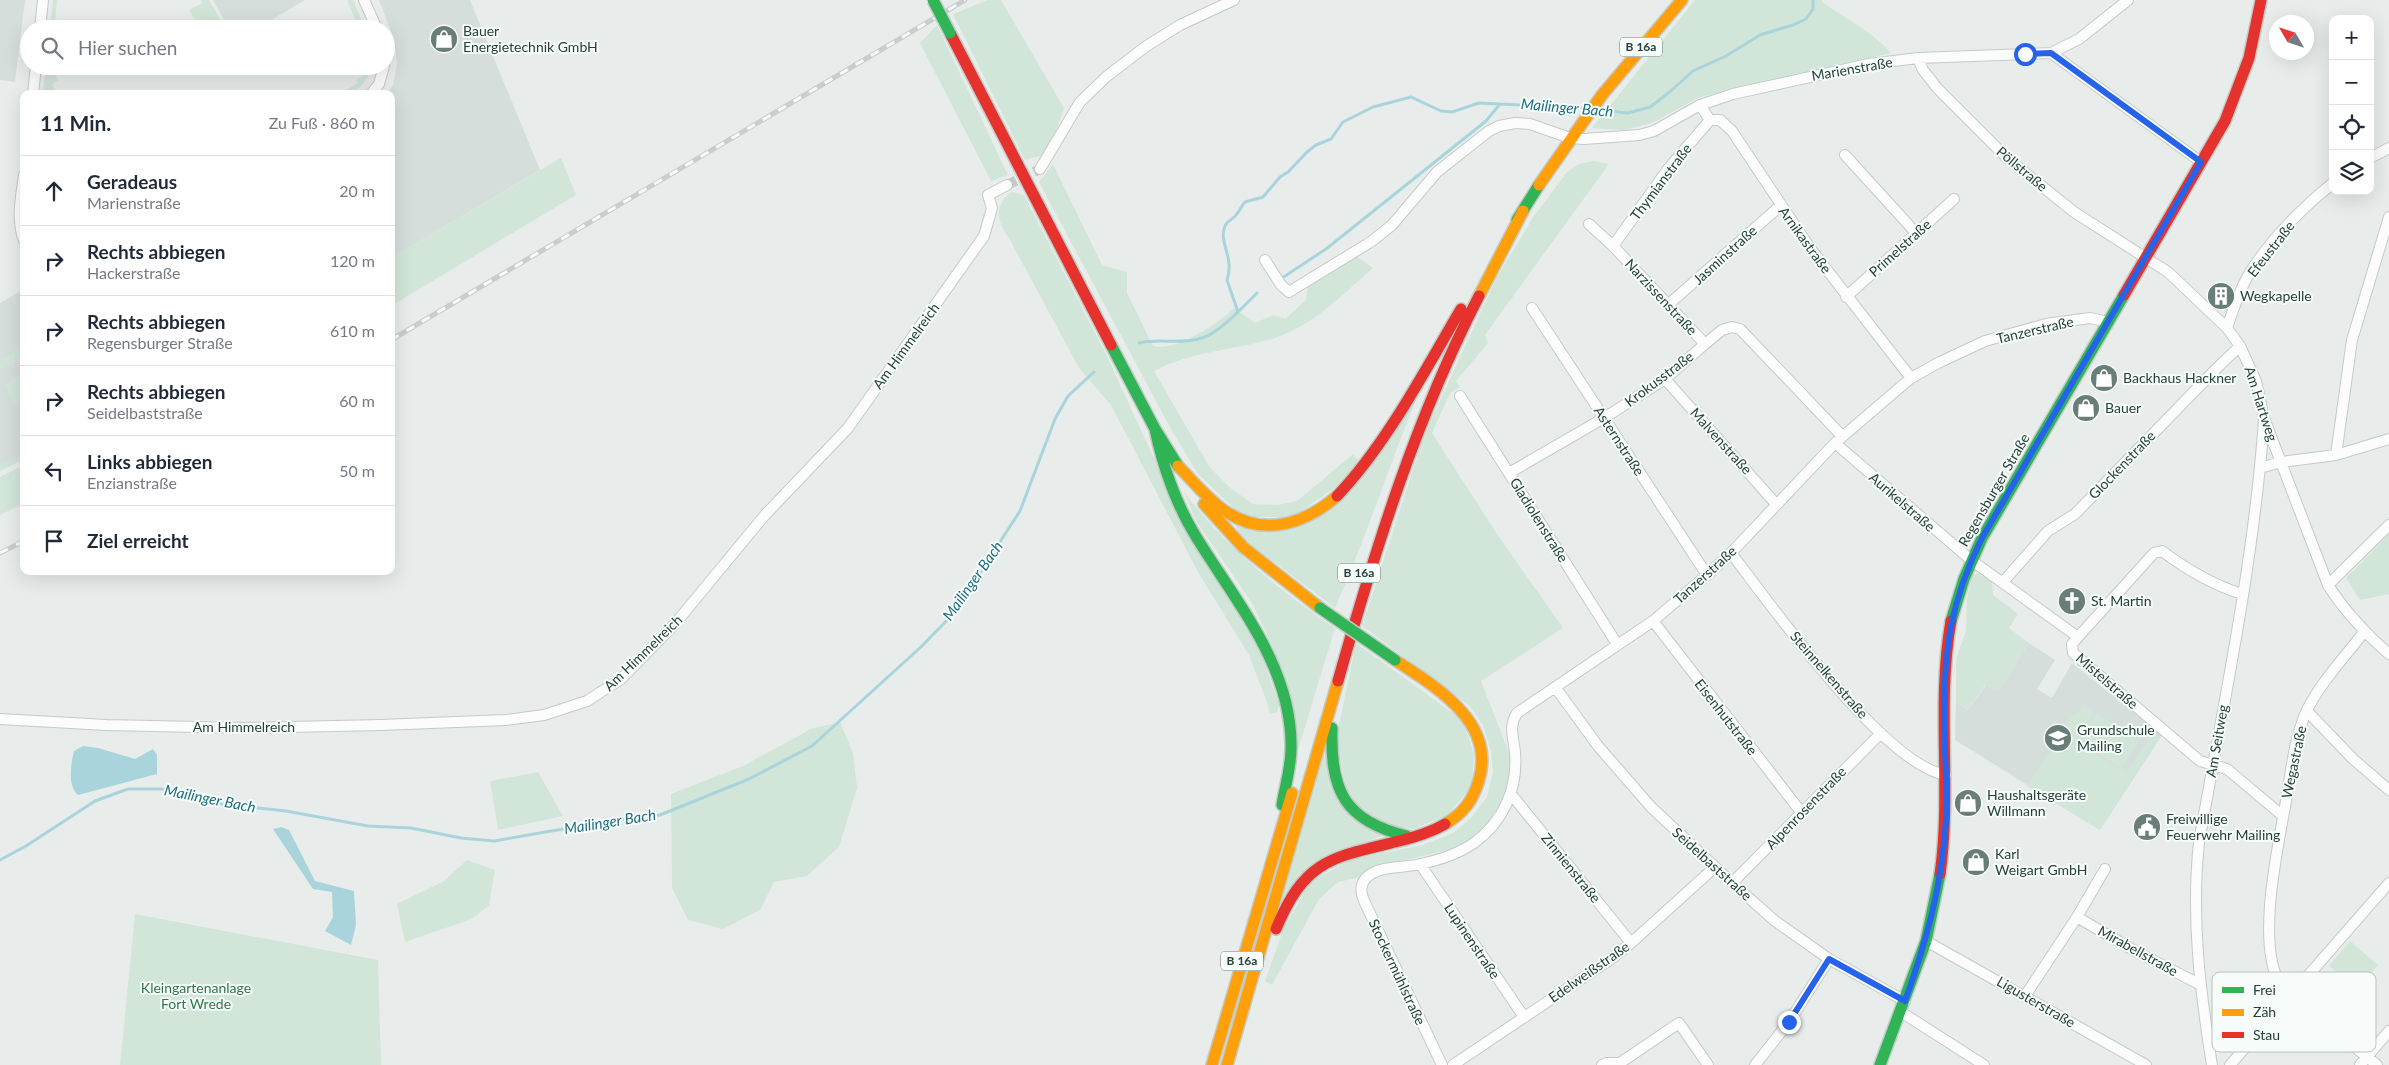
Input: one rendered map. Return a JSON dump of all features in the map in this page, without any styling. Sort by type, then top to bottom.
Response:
[{"type":"main road","points":[[933,0],[1155,429],[1208,510],[1242,547],[1320,608],[1441,692],[1465,715],[1476,731],[1481,746],[1483,761],[1479,785],[1463,813],[1457,819],[1435,831],[1361,850],[1325,864],[1309,874],[1284,909],[1236,1032]]},
{"type":"main road","name":"B 16a","points":[[1315,717],[1385,491],[1413,418],[1468,296],[1570,138],[1602,96],[1682,0]]},
{"type":"main road","name":"Regensburger Straße","points":[[1880,1065],[1926,941],[1942,866],[1946,818],[1944,716],[1948,646],[1950,624],[1960,586],[1971,560],[2225,121],[2249,58],[2261,0]]},
{"type":"main road","name":"B 16a","points":[[1227,1065],[1361,600],[1416,436],[1476,302],[1523,211]]},
{"type":"main road","points":[[1178,466],[1223,510],[1237,518],[1263,526],[1283,526],[1310,515],[1326,505],[1343,488],[1374,450],[1468,296]]},
{"type":"main road","points":[[1155,429],[1162,462],[1194,533],[1248,615],[1280,681],[1286,705],[1291,749],[1289,774],[1272,858]]},
{"type":"main road","points":[[1334,693],[1330,762],[1339,792],[1358,815],[1370,824],[1394,834],[1411,837]]},
{"type":"main road","name":"B 16a","points":[[1212,1065],[1304,754]]},
{"type":"street","points":[[41,20],[43,0]]},
{"type":"street","points":[[364,0],[373,20]]},
{"type":"street","points":[[1040,169],[1080,102],[1106,77],[1145,47],[1180,25],[1234,0]]},
{"type":"street","name":"Marienstraße","points":[[1265,260],[1281,285],[1289,292],[1372,241],[1392,225],[1437,172],[1489,131],[1499,126],[1516,122],[1530,124],[1570,138],[1584,139],[1654,131],[1700,105],[1789,81],[1869,64],[1918,58],[2051,53],[2079,39],[2128,0]]},
{"type":"street","points":[[2051,53],[2201,162]]},
{"type":"street","name":"Pöllstraße","points":[[1918,58],[1923,70],[1938,89],[2007,158],[2074,212],[2145,259]]},
{"type":"street","points":[[33,90],[35,75]]},
{"type":"street","points":[[374,90],[379,84],[382,75]]},
{"type":"street","points":[[1700,105],[1710,120]]},
{"type":"street","name":"Arnikastraße","points":[[1710,120],[1720,120],[1732,131],[1780,206],[1846,297],[1911,378]]},
{"type":"street","name":"Thymianstraße","points":[[1613,246],[1668,168],[1710,120]]},
{"type":"street","points":[[2374,156],[2389,148]]},
{"type":"street","points":[[1845,155],[1916,233]]},
{"type":"street","name":"Am Himmelreich","points":[[0,719],[106,725],[244,728],[381,725],[506,720],[544,715],[588,702],[620,679],[674,625],[765,515],[848,428],[984,236],[992,208],[988,194],[1007,185]]},
{"type":"street","name":"Efeustraße","points":[[2227,328],[2249,274],[2272,243],[2329,187]]},
{"type":"street","name":"Primelstraße","points":[[1846,297],[1954,200]]},
{"type":"street","name":"Jasminstraße","points":[[1669,304],[1780,206]]},
{"type":"street","points":[[20,214],[20,228]]},
{"type":"street","points":[[2336,455],[2352,340],[2389,217]]},
{"type":"street","name":"Narzissenstraße","points":[[1589,224],[1613,246],[1705,344],[1722,330],[1732,326],[1740,330],[1838,439]]},
{"type":"street","name":"Am Hartweg","points":[[2145,259],[2168,272],[2227,328],[2240,346],[2256,380],[2264,418],[2328,585],[2343,609],[2364,632],[2389,654]]},
{"type":"street","name":"Asternstraße","points":[[1532,308],[1707,576]]},
{"type":"street","name":"Tanzerstraße","points":[[1366,878],[1373,872],[1420,864],[1463,850],[1476,842],[1505,810],[1511,794],[1516,763],[1511,731],[1512,721],[1526,706],[1653,621],[1707,576],[1838,439],[1911,378],[1984,341],[2046,324],[2090,318],[2108,322]]},
{"type":"street","name":"Krokusstraße","points":[[1509,473],[1604,418],[1665,379],[1705,344]]},
{"type":"street","name":"Glockenstraße","points":[[2003,582],[2048,531],[2075,514],[2240,346]]},
{"type":"street","name":"Malvenstraße","points":[[1665,379],[1776,504]]},
{"type":"street","name":"Gladiolenstraße","points":[[1460,396],[1617,644]]},
{"type":"street","name":"Am Seitweg","points":[[2212,1065],[2200,984],[2195,882],[2199,842],[2242,594],[2260,468],[2264,418]]},
{"type":"street","name":"Aurikelstraße","points":[[1838,439],[1971,560]]},
{"type":"street","points":[[2260,468],[2281,462],[2336,455],[2389,439]]},
{"type":"street","points":[[2328,585],[2389,525]]},
{"type":"street","points":[[2078,637],[2154,553],[2162,550],[2184,568],[2229,590],[2242,594]]},
{"type":"street","name":"Steinnelkenstraße","points":[[1731,552],[1838,688],[1881,733],[1927,769],[1946,775]]},
{"type":"street","name":"Mistelstraße","points":[[1971,560],[2078,637],[2072,644],[2073,652],[2200,760],[2226,769],[2283,816]]},
{"type":"street","name":"Eisenhutstraße","points":[[1653,621],[1801,812]]},
{"type":"street","name":"Wegastraße","points":[[2276,972],[2272,956],[2270,927],[2274,873],[2295,749],[2307,711],[2323,686],[2364,632]]},
{"type":"street","name":"Seidelbaststraße","points":[[1555,686],[1598,746],[1651,807],[1732,883],[1775,921],[1829,959],[1905,1001]]},
{"type":"street","points":[[2307,711],[2353,759],[2389,790]]},
{"type":"street","name":"Alpenrosenstraße","points":[[1732,883],[1881,733]]},
{"type":"street","name":"Zinnienstraße","points":[[1511,794],[1631,943]]},
{"type":"street","name":"Lupinenstraße","points":[[1420,864],[1524,1017]]},
{"type":"street","name":"Edelweißstraße","points":[[1454,1065],[1589,974],[1631,943],[1715,867]]},
{"type":"street","points":[[2025,996],[2077,918],[2105,869]]},
{"type":"street","name":"Stockermühlstraße","points":[[1366,878],[1362,884],[1361,893],[1365,903],[1442,1065]]},
{"type":"street","points":[[2310,972],[2389,883]]},
{"type":"street","name":"Mirabellstraße","points":[[2077,918],[2134,951],[2200,984]]},
{"type":"street","name":"Ligusterstraße","points":[[1926,941],[2146,1065]]},
{"type":"street","points":[[1755,1065],[1789,1022],[1829,959]]},
{"type":"street","points":[[1901,1012],[1984,1065]]},
{"type":"street","points":[[1602,1065],[1606,1063],[1620,1063],[1679,1023],[1708,1065]]},
{"type":"street","points":[[2376,1047],[2389,1031]]},
{"type":"street","points":[[2230,1065],[2241,1052]]},
{"type":"street","name":"Wegastraße","points":[[2354,1052],[2364,1061],[2377,1065]]},
{"type":"shaded area","points":[[0,0],[25,0],[23,20],[20,20],[20,41],[15,82],[0,80]]},
{"type":"shaded area","points":[[213,0],[305,0],[271,20],[224,20]]},
{"type":"shaded area","points":[[379,0],[470,0],[540,170],[395,256],[395,90],[390,90],[393,85],[397,63],[395,20],[387,20]]},
{"type":"shaded area","points":[[20,291],[20,461],[0,471],[0,303]]},
{"type":"shaded area","name":"Grundschule Mailing","points":[[2029,643],[2055,660],[2037,689],[2052,698],[2072,663],[2162,735],[2100,830],[1955,740],[1956,702],[1968,710],[1986,685],[1998,691]]},
{"type":"green space","points":[[53,0],[57,0],[55,20],[51,20]]},
{"type":"green space","points":[[201,0],[209,0],[221,20],[195,20],[189,10],[202,3]]},
{"type":"green space","points":[[347,0],[353,0],[361,20],[355,20]]},
{"type":"green space","points":[[988,0],[1001,0],[1064,108],[1055,134],[1043,155],[1025,160],[953,14]]},
{"type":"green space","points":[[1695,0],[1822,0],[1822,2],[1884,45],[1891,53],[1700,97],[1652,123],[1625,130],[1592,128]]},
{"type":"green space","points":[[937,25],[1008,175],[991,181],[920,43]]},
{"type":"green space","points":[[45,75],[55,75],[58,80],[52,84],[55,90],[43,90]]},
{"type":"green space","points":[[368,75],[356,90],[347,90],[358,83],[356,80]]},
{"type":"green space","points":[[561,158],[576,195],[395,304],[395,256]]},
{"type":"green space","points":[[1594,161],[1609,164],[1485,335],[1488,343],[1456,381],[1460,387],[1450,393],[1432,433],[1497,534],[1563,628],[1481,681],[1511,758],[1508,793],[1493,818],[1473,837],[1451,849],[1374,868],[1361,877],[1338,882],[1319,899],[1272,985],[1265,981],[1283,930],[1310,882],[1352,859],[1423,845],[1453,833],[1471,818],[1487,797],[1493,772],[1491,751],[1483,725],[1469,705],[1362,626],[1425,433],[1497,277],[1534,216],[1567,172],[1579,164]]},
{"type":"green space","points":[[1053,164],[1102,265],[1127,272],[1127,293],[1153,346],[1162,347],[1184,341],[1207,329],[1234,308],[1255,323],[1273,315],[1285,319],[1306,300],[1308,286],[1356,256],[1373,268],[1327,308],[1303,325],[1289,332],[1260,342],[1183,359],[1154,371],[1209,466],[1229,487],[1253,504],[1278,505],[1297,501],[1353,454],[1359,461],[1337,486],[1293,517],[1243,517],[1198,474],[1172,431],[1039,182]]},
{"type":"green space","points":[[1011,192],[1024,195],[1107,356],[1152,454],[1257,641],[1279,705],[1277,712],[1269,714],[1268,705],[1249,655],[1198,572],[1111,405],[1079,368],[1002,227],[999,209],[1001,203]]},
{"type":"green space","points":[[20,348],[20,359],[0,370],[0,360]]},
{"type":"green space","points":[[20,375],[20,404],[15,406],[5,385]]},
{"type":"green space","points":[[1425,377],[1335,608],[1240,536],[1235,523],[1316,517]]},
{"type":"green space","points":[[20,456],[20,461],[0,471],[0,465]]},
{"type":"green space","points":[[20,467],[20,505],[0,515],[0,477]]},
{"type":"green space","points":[[1184,492],[1235,549],[1273,583],[1335,628],[1298,750],[1273,648],[1252,603],[1196,521]]},
{"type":"green space","points":[[2389,534],[2389,594],[2360,600],[2346,578]]},
{"type":"green space","points":[[1978,573],[1992,582],[1993,595],[2018,614],[2009,628],[2029,643],[1998,692],[1985,685],[1968,710],[1956,702],[1956,659],[1966,631],[1967,598],[1972,576]]},
{"type":"green space","points":[[1356,643],[1457,716],[1465,727],[1474,754],[1472,785],[1448,815],[1414,829],[1386,826],[1348,797],[1336,739]]},
{"type":"green space","points":[[2083,706],[2094,713],[2076,742],[2126,773],[2153,733],[2159,737],[2100,830],[2027,786],[2074,713],[2077,714]]},
{"type":"green space","points":[[2096,713],[2139,741],[2121,768],[2078,740]]},
{"type":"green space","points":[[840,722],[853,753],[857,788],[839,847],[807,876],[774,882],[760,910],[723,929],[688,920],[672,888],[671,794],[743,766],[811,729]]},
{"type":"green space","points":[[1324,754],[1381,836],[1350,848],[1282,899]]},
{"type":"green space","points":[[538,772],[563,816],[498,830],[490,781]]},
{"type":"green space","points":[[467,860],[495,870],[489,905],[472,919],[405,942],[397,904],[444,881]]},
{"type":"green space","name":"Kleingartenanlage Fort Wrede","points":[[135,914],[378,960],[381,1065],[120,1065]]},
{"type":"green space","points":[[2350,941],[2378,965],[2372,972],[2337,972],[2329,966]]},
{"type":"water","points":[[83,746],[98,748],[135,759],[153,749],[157,755],[157,774],[78,795],[72,786],[71,768],[74,751]]},
{"type":"water","points":[[281,827],[289,830],[315,881],[354,891],[356,925],[351,945],[325,931],[333,917],[332,892],[313,889],[273,829]]},
{"type":"waterway","name":"Mailinger Bach","points":[[1598,110],[1628,113],[1650,107],[1693,71],[1726,56],[1760,35],[1806,19],[1813,9],[1813,0]]},
{"type":"waterway","points":[[1238,312],[1227,280],[1229,264],[1223,238],[1226,224],[1235,217],[1245,202],[1263,197],[1280,177],[1288,172],[1307,152],[1316,145],[1331,139],[1343,122],[1373,107],[1411,97],[1441,111],[1452,112],[1479,103],[1500,104]]},
{"type":"waterway","name":"Mailinger Bach","points":[[1282,278],[1326,249],[1486,121],[1500,104],[1587,108]]},
{"type":"waterway","name":"Mailinger Bach","points":[[1139,343],[1187,341],[1202,338],[1216,331],[1257,293]]},
{"type":"waterway","name":"Mailinger Bach","points":[[0,860],[26,846],[95,801],[128,789],[162,789],[190,798],[222,804],[286,811],[368,826],[411,828],[461,838],[494,841],[609,821],[660,815],[749,779],[812,746],[922,646],[954,613],[1020,511],[1055,419],[1068,396],[1094,372]]},
{"type":"tunnel","points":[[1007,185],[1040,169]]},
{"type":"railway","points":[[395,338],[965,0]]},
{"type":"railway","points":[[0,553],[20,543]]},
{"type":"traffic: fast","points":[[933,0],[950,33]]},
{"type":"traffic: fast","points":[[1517,220],[1539,185]]},
{"type":"traffic: fast","points":[[1951,621],[1964,579],[1982,538],[2124,295]]},
{"type":"traffic: fast","points":[[1111,345],[1155,429],[1178,466]]},
{"type":"traffic: fast","points":[[1155,429],[1166,470],[1188,523],[1259,636],[1282,690],[1289,719],[1291,749],[1282,805]]},
{"type":"traffic: fast","points":[[1320,608],[1395,660]]},
{"type":"traffic: fast","points":[[1332,728],[1334,769],[1338,785],[1345,800],[1355,812],[1368,822],[1407,836]]},
{"type":"traffic: fast","points":[[1880,1065],[1926,941],[1940,874]]},
{"type":"traffic: slow","points":[[1539,185],[1602,95],[1682,0]]},
{"type":"traffic: slow","points":[[1479,296],[1523,211]]},
{"type":"traffic: slow","points":[[1178,466],[1221,508],[1242,520],[1257,524],[1285,524],[1299,520],[1337,496]]},
{"type":"traffic: slow","points":[[1204,504],[1243,547],[1320,608]]},
{"type":"traffic: slow","points":[[1395,660],[1428,682],[1459,708],[1471,724],[1479,741],[1482,759],[1477,787],[1463,811],[1445,824]]},
{"type":"traffic: slow","points":[[1227,1065],[1338,681]]},
{"type":"traffic: slow","points":[[1212,1065],[1292,793]]},
{"type":"traffic: jam","points":[[2124,295],[2225,121],[2249,58],[2261,0]]},
{"type":"traffic: jam","points":[[950,33],[1111,345]]},
{"type":"traffic: jam","points":[[1338,681],[1382,534],[1416,437],[1456,342],[1479,296]]},
{"type":"traffic: jam","points":[[1337,496],[1355,476],[1388,431],[1461,309]]},
{"type":"traffic: jam","points":[[1940,874],[1945,811],[1945,684],[1951,621]]},
{"type":"traffic: jam","points":[[1276,929],[1297,889],[1308,876],[1321,866],[1352,853],[1414,837],[1445,824]]},
{"type":"place","name":"Bauer Energietechnik GmbH","points":[[444,39]]},
{"type":"place","name":"Wegkapelle","points":[[2221,296]]},
{"type":"place","name":"Backhaus Hackner","points":[[2104,378]]},
{"type":"place","name":"Bauer","points":[[2086,408]]},
{"type":"place","name":"St. Martin","points":[[2072,601]]},
{"type":"place","name":"Grundschule Mailing","points":[[2058,738]]},
{"type":"place","name":"Haushaltsgeräte Willmann","points":[[1968,803]]},
{"type":"place","name":"Freiwillige Feuerwehr Mailing","points":[[2147,827]]},
{"type":"place","name":"Karl Weigart GmbH","points":[[1976,862]]},
{"type":"route","points":[[1789,1022],[1829,959],[1905,1001],[1926,941],[1942,866],[1946,818],[1944,716],[1947,654],[1950,624],[1960,586],[1982,538],[2201,162],[2051,53],[2025,54]]}]
